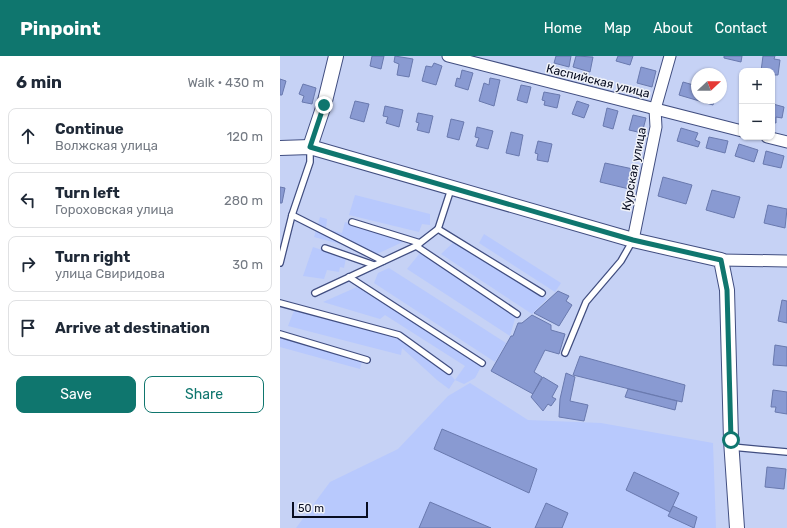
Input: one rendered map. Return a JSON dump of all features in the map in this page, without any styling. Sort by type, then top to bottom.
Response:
[{"type":"street","points":[[310,147],[324,105],[336,56]]},
{"type":"street","name":"Каспийская улица","points":[[448,56],[739,130]]},
{"type":"street","name":"Курская улица","points":[[633,240],[656,126],[655,109],[670,56]]},
{"type":"street","points":[[775,139],[787,142]]},
{"type":"street","points":[[280,148],[310,147],[451,189],[633,240],[721,260],[787,261]]},
{"type":"street","points":[[721,260],[727,290],[732,446],[737,528]]},
{"type":"lane","points":[[280,263],[292,215],[310,162],[310,147]]},
{"type":"lane","points":[[315,293],[418,245],[438,229],[451,189]]},
{"type":"lane","points":[[292,215],[383,261]]},
{"type":"lane","points":[[352,222],[418,245],[518,314]]},
{"type":"lane","points":[[438,229],[542,294]]},
{"type":"lane","points":[[565,352],[586,302],[621,261],[633,240]]},
{"type":"lane","points":[[326,248],[374,265]]},
{"type":"lane","points":[[349,277],[482,363]]},
{"type":"lane","points":[[280,303],[399,335],[449,371]]},
{"type":"lane","points":[[280,334],[367,360]]},
{"type":"lane","points":[[732,446],[787,452]]},
{"type":"shaded area","points":[[355,195],[430,214],[430,225],[422,224],[419,232],[349,215]]},
{"type":"shaded area","points":[[320,217],[327,219],[326,229],[342,233],[345,222],[405,241],[377,254],[314,237]]},
{"type":"shaded area","points":[[484,234],[561,283],[555,292],[479,243]]},
{"type":"shaded area","points":[[457,239],[547,299],[532,314],[441,254]]},
{"type":"shaded area","points":[[313,247],[346,258],[344,268],[340,267],[339,272],[327,270],[324,279],[303,276]]},
{"type":"shaded area","points":[[420,253],[516,315],[510,336],[407,269]]},
{"type":"shaded area","points":[[389,268],[506,343],[495,362],[374,283],[378,273]]},
{"type":"shaded area","points":[[357,287],[482,365],[475,378],[464,384],[455,380],[465,366],[385,315],[380,319],[323,302]]},
{"type":"shaded area","points":[[295,308],[399,336],[445,369],[455,380],[449,389],[402,348],[401,355],[288,326]]},
{"type":"shaded area","points":[[280,332],[363,357],[360,369],[280,347]]},
{"type":"shaded area","points":[[470,383],[528,420],[601,423],[713,443],[716,528],[296,528],[330,482],[398,449],[448,396]]},
{"type":"building","points":[[372,56],[384,56],[381,69],[370,66]]},
{"type":"building","points":[[395,56],[413,59],[409,77],[397,75],[399,64],[394,62]]},
{"type":"building","points":[[556,56],[571,56],[569,67],[554,63]]},
{"type":"building","points":[[576,56],[593,57],[590,72],[573,67]]},
{"type":"building","points":[[618,56],[633,56],[630,65],[616,61]]},
{"type":"building","points":[[724,56],[742,56],[741,62],[724,58]]},
{"type":"building","points":[[763,56],[775,56],[774,59],[780,60],[778,75],[775,75],[775,68],[761,68]]},
{"type":"building","points":[[434,63],[442,66],[436,85],[422,81],[426,66],[432,67]]},
{"type":"building","points":[[641,67],[656,71],[652,87],[637,83]]},
{"type":"building","points":[[462,70],[473,73],[468,90],[455,86],[457,78],[460,79]]},
{"type":"building","points":[[490,78],[500,80],[494,106],[479,101],[484,83],[489,85]]},
{"type":"building","points":[[280,79],[286,81],[282,95],[280,95]]},
{"type":"building","points":[[683,82],[691,84],[691,99],[679,95]]},
{"type":"building","points":[[303,84],[316,88],[312,104],[302,102],[304,96],[299,94]]},
{"type":"building","points":[[521,85],[531,87],[527,103],[517,100]]},
{"type":"building","points":[[544,92],[560,95],[557,108],[544,105],[545,101],[542,100]]},
{"type":"building","points":[[355,101],[369,104],[364,122],[350,118]]},
{"type":"building","points":[[577,101],[589,105],[584,118],[572,114]]},
{"type":"building","points":[[775,105],[784,107],[782,118],[776,117],[776,123]]},
{"type":"building","points":[[385,106],[403,110],[399,127],[386,123],[388,117],[383,116]]},
{"type":"building","points":[[607,108],[618,111],[613,129],[603,126]]},
{"type":"building","points":[[418,113],[433,116],[429,133],[417,130],[419,123],[416,122]]},
{"type":"building","points":[[633,115],[646,118],[642,133],[629,130]]},
{"type":"building","points":[[451,119],[464,122],[459,140],[447,137]]},
{"type":"building","points":[[477,127],[493,131],[488,149],[476,146],[479,138],[475,137]]},
{"type":"building","points":[[681,128],[698,133],[695,140],[700,142],[698,147],[677,141]]},
{"type":"building","points":[[511,132],[523,135],[519,156],[506,153]]},
{"type":"building","points":[[709,137],[728,141],[725,153],[706,148]]},
{"type":"building","points":[[538,141],[552,144],[548,162],[537,160],[538,154],[535,153]]},
{"type":"building","points":[[739,144],[758,150],[754,162],[735,156]]},
{"type":"building","points":[[766,151],[784,156],[781,168],[763,164]]},
{"type":"building","points":[[605,163],[633,169],[629,189],[600,182]]},
{"type":"building","points":[[663,177],[692,185],[686,204],[658,196]]},
{"type":"building","points":[[280,187],[285,188],[282,203],[280,203]]},
{"type":"building","points":[[712,190],[740,197],[734,218],[706,210]]},
{"type":"building","points":[[768,205],[787,209],[785,228],[764,223]]},
{"type":"building","points":[[558,291],[569,296],[566,301],[572,305],[559,326],[534,313]]},
{"type":"building","points":[[782,300],[787,301],[787,323],[778,321]]},
{"type":"building","points":[[532,315],[551,325],[551,330],[565,334],[559,354],[545,350],[534,372],[542,377],[533,394],[491,371],[511,336],[513,336],[518,323],[522,323]]},
{"type":"building","points":[[775,345],[787,347],[787,366],[773,365]]},
{"type":"building","points":[[580,356],[685,385],[682,402],[573,375]]},
{"type":"building","points":[[566,373],[575,377],[570,401],[588,405],[584,421],[559,417],[560,399]]},
{"type":"building","points":[[543,377],[558,386],[552,397],[556,399],[551,406],[548,404],[543,411],[531,397]]},
{"type":"building","points":[[628,389],[677,401],[675,410],[625,397]]},
{"type":"building","points":[[773,390],[787,392],[787,414],[775,412],[776,407],[771,407]]},
{"type":"building","points":[[442,429],[537,469],[529,493],[434,449]]},
{"type":"building","points":[[767,467],[786,469],[784,489],[765,487]]},
{"type":"building","points":[[634,472],[679,493],[670,512],[626,490]]},
{"type":"building","points":[[430,502],[491,528],[419,528]]},
{"type":"building","points":[[546,503],[568,513],[562,528],[535,528]]},
{"type":"building","points":[[673,506],[697,517],[694,528],[668,516]]},
{"type":"route","points":[[324,105],[310,147],[451,189],[633,240],[721,260],[727,290],[731,440]]}]
